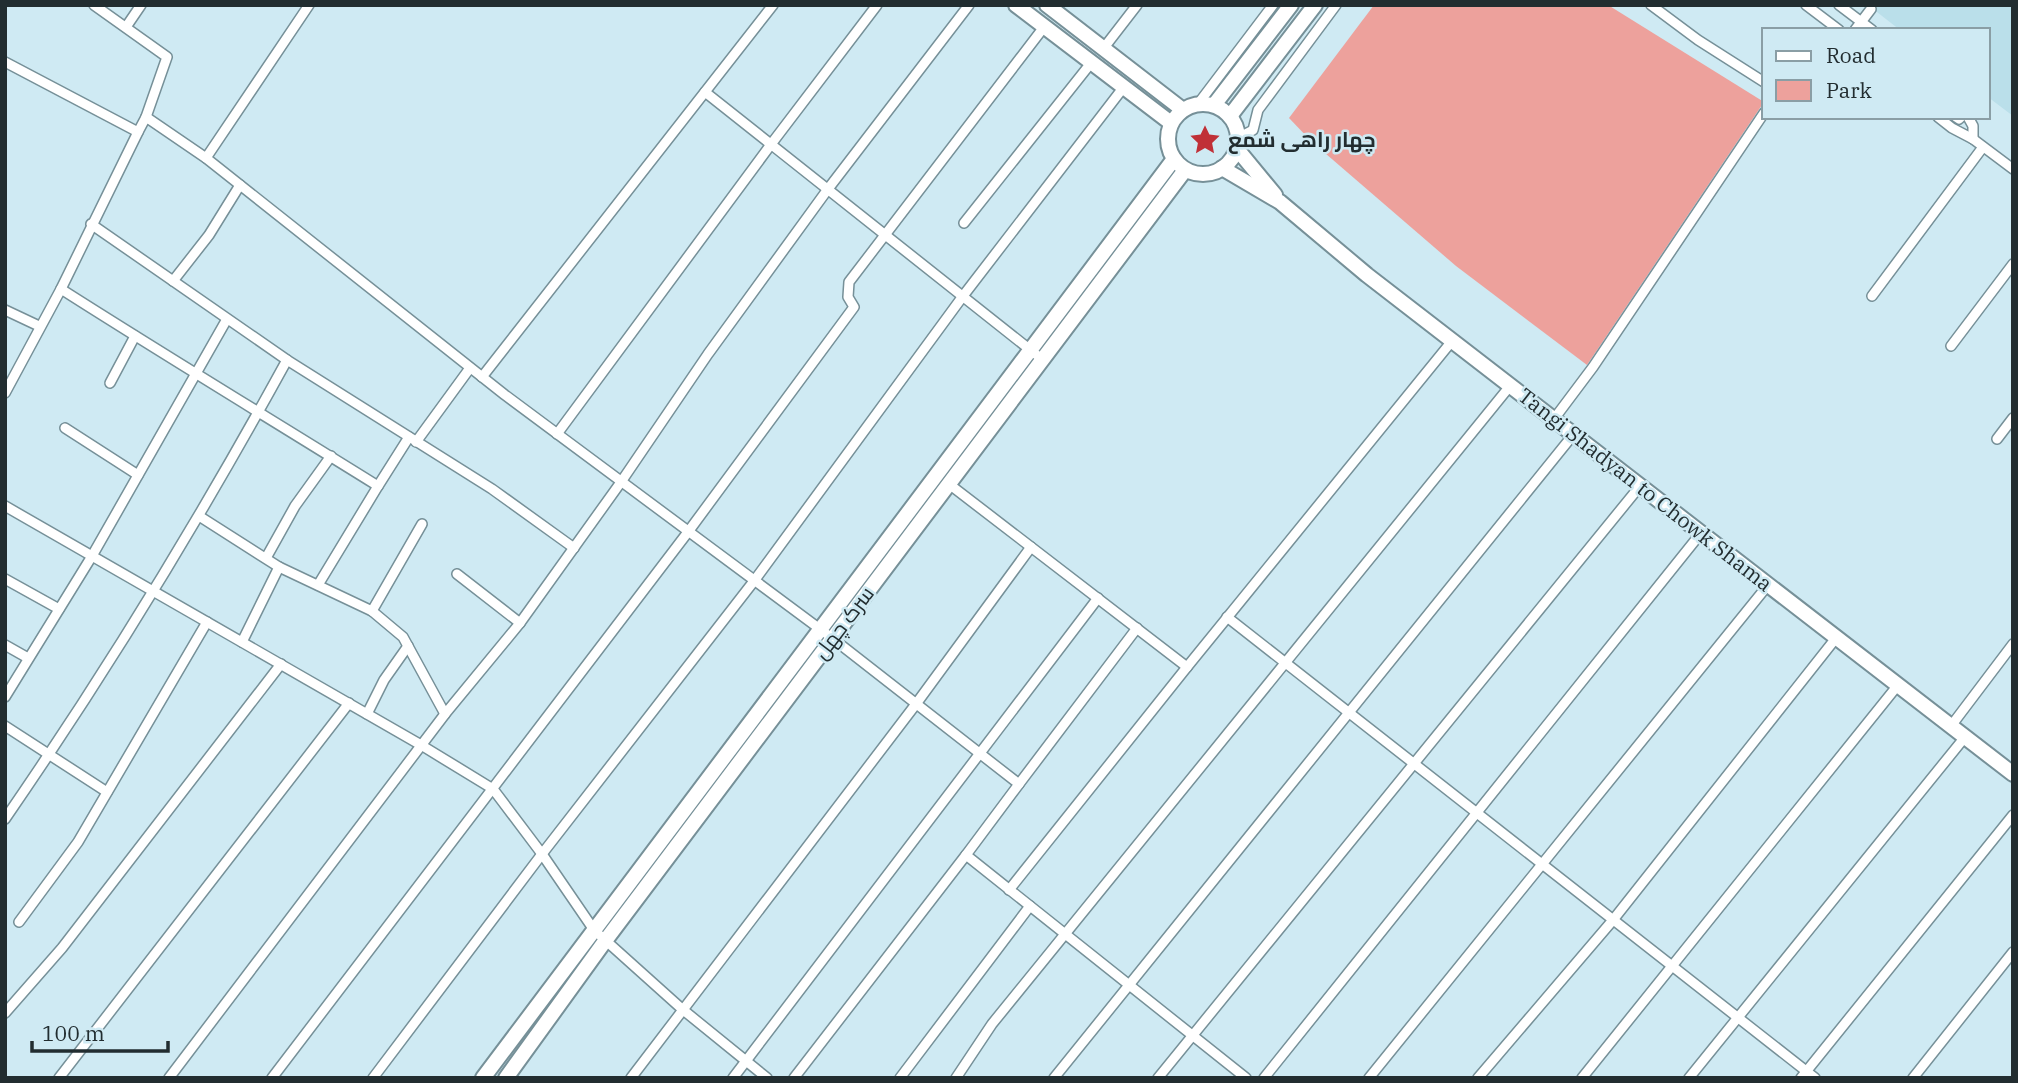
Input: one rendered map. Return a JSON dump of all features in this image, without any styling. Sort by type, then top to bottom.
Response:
[{"type":"main road","points":[[1016,5],[1171,123]]},
{"type":"main road","points":[[1047,5],[1183,110]]},
{"type":"main road","points":[[1214,105],[1290,5]]},
{"type":"main road","points":[[1230,117],[1315,5]]},
{"type":"main road","points":[[1238,143],[1231,160],[1222,169],[1204,174],[1185,170],[1174,159],[1169,149],[1168,136],[1171,123],[1183,110],[1198,104],[1214,105],[1230,117],[1236,126],[1238,143],[1280,202]]},
{"type":"main road","points":[[826,634],[1030,350],[1174,159]]},
{"type":"main road","points":[[1222,169],[1280,202]]},
{"type":"main road","name":"سرک چهل","points":[[506,1078],[599,935],[826,634],[949,484],[1185,170]]},
{"type":"main road","name":"Tangi Shadyan to Chowk Shama","points":[[1280,202],[1367,275],[2013,774]]},
{"type":"main road","points":[[483,1078],[599,935]]},
{"type":"street","points":[[5,393],[61,289],[146,117],[167,57],[94,5]]},
{"type":"street","points":[[126,27],[141,5]]},
{"type":"street","points":[[205,159],[309,5]]},
{"type":"street","points":[[482,377],[773,5]]},
{"type":"street","points":[[557,434],[877,5]]},
{"type":"street","points":[[169,1078],[444,714],[520,623],[708,354],[828,189],[969,5]]},
{"type":"street","points":[[1103,49],[1137,5]]},
{"type":"street","points":[[1198,104],[1273,5]]},
{"type":"street","points":[[1238,143],[1253,130],[1258,110],[1336,5]]},
{"type":"street","points":[[1651,5],[1698,40],[1762,81]]},
{"type":"street","points":[[1806,5],[1836,28]]},
{"type":"street","points":[[1839,5],[1858,26],[1871,9]]},
{"type":"street","points":[[272,1078],[688,533],[854,307],[848,297],[849,282],[1044,27]]},
{"type":"street","points":[[5,62],[138,132]]},
{"type":"street","points":[[964,223],[1091,64]]},
{"type":"street","points":[[373,1078],[542,854],[754,581],[963,296],[1123,88]]},
{"type":"street","points":[[705,92],[1043,360]]},
{"type":"street","points":[[1554,419],[1593,367],[1762,116]]},
{"type":"street","points":[[146,117],[240,185],[470,368],[826,634],[1019,784]]},
{"type":"street","points":[[1941,119],[2013,169]]},
{"type":"street","points":[[1969,119],[1973,125],[1973,139]]},
{"type":"street","points":[[1872,296],[1983,147]]},
{"type":"street","points":[[173,281],[209,235],[240,185]]},
{"type":"street","points":[[91,225],[287,359],[492,489],[574,548]]},
{"type":"street","points":[[1951,346],[2013,264]]},
{"type":"street","points":[[61,289],[378,486]]},
{"type":"street","points":[[5,310],[39,326]]},
{"type":"street","points":[[5,697],[92,556],[227,319]]},
{"type":"street","points":[[110,383],[135,336]]},
{"type":"street","points":[[1009,890],[1186,667],[1452,341]]},
{"type":"street","points":[[5,819],[49,755],[199,516],[287,359]]},
{"type":"street","points":[[318,585],[378,486],[470,368]]},
{"type":"street","points":[[956,1078],[992,1024],[1510,386]]},
{"type":"street","points":[[1997,439],[2013,418]]},
{"type":"street","points":[[65,428],[138,475]]},
{"type":"street","points":[[1054,1078],[1573,435]]},
{"type":"street","points":[[266,558],[295,506],[331,456]]},
{"type":"street","points":[[949,484],[1186,667]]},
{"type":"street","points":[[1158,1078],[1640,486]]},
{"type":"street","points":[[5,506],[349,703],[493,789],[599,935],[682,1009],[767,1078]]},
{"type":"street","points":[[199,516],[279,567],[372,611],[403,636],[444,714]]},
{"type":"street","points":[[372,611],[422,524]]},
{"type":"street","points":[[1264,1078],[1701,533]]},
{"type":"street","points":[[631,1078],[916,704],[1031,547]]},
{"type":"street","points":[[242,642],[279,567]]},
{"type":"street","points":[[457,575],[520,623]]},
{"type":"street","points":[[5,579],[59,609]]},
{"type":"street","points":[[1369,1078],[1768,585]]},
{"type":"street","points":[[733,1078],[1098,598]]},
{"type":"street","points":[[1227,617],[1738,1017],[1804,1074],[1815,1078]]},
{"type":"street","points":[[19,922],[78,842],[207,622]]},
{"type":"street","points":[[794,1078],[1137,628]]},
{"type":"street","points":[[1478,1078],[1613,920],[1836,638]]},
{"type":"street","points":[[1951,726],[2013,644]]},
{"type":"street","points":[[5,645],[28,658]]},
{"type":"street","points":[[367,714],[384,680],[408,646]]},
{"type":"street","points":[[5,1013],[62,948],[281,664]]},
{"type":"street","points":[[1582,1078],[1898,685]]},
{"type":"street","points":[[59,1078],[349,703]]},
{"type":"street","points":[[5,726],[107,792]]},
{"type":"street","points":[[1689,1078],[1965,737]]},
{"type":"street","points":[[1804,1074],[2013,816]]},
{"type":"street","points":[[966,855],[1246,1078]]},
{"type":"street","points":[[900,1078],[1030,906]]},
{"type":"street","points":[[1913,1078],[2013,951]]},
{"type":"shaded area","points":[[1868,5],[2013,5],[2013,116],[1990,99],[1990,28],[1897,28]]},
{"type":"green space","points":[[1374,5],[1608,5],[1762,101],[1762,105],[1587,365],[1456,266],[1311,141],[1289,118]]},
{"type":"place","name":"چهار راهی شمع","points":[[1205,140]]}]
